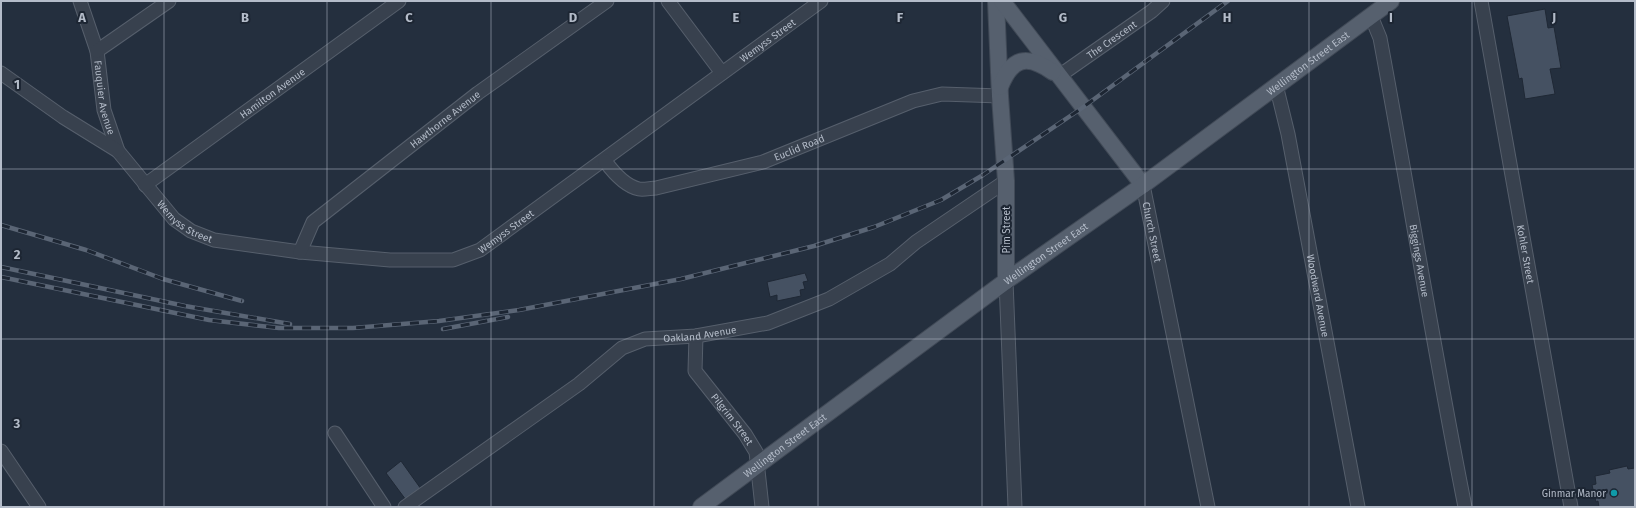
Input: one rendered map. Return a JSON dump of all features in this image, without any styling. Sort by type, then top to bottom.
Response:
[{"type":"main road","name":"Pim Street","points":[[996,1],[1006,181],[1006,281]]},
{"type":"main road","name":"Church Street","points":[[1002,1],[1143,185]]},
{"type":"main road","name":"Wellington Street East","points":[[701,507],[1006,281],[1143,185],[1391,1]]},
{"type":"main road","points":[[1000,91],[1006,72],[1014,64],[1027,61],[1041,64],[1059,76]]},
{"type":"street","name":"Fauquier Avenue","points":[[80,1],[97,50],[104,110],[118,151],[145,185]]},
{"type":"street","points":[[97,50],[169,1]]},
{"type":"street","name":"Hamilton Avenue","points":[[145,185],[400,1]]},
{"type":"street","name":"Hawthorne Avenue","points":[[300,252],[313,222],[478,94],[607,1]]},
{"type":"street","points":[[668,1],[722,73]]},
{"type":"street","name":"Wemyss Street","points":[[145,185],[174,219],[191,231],[214,240],[300,252],[390,260],[453,260],[480,250],[822,1]]},
{"type":"street","name":"The Crescent","points":[[1059,76],[1152,11],[1163,1]]},
{"type":"street","name":"Kohler Street","points":[[1481,1],[1572,507]]},
{"type":"street","name":"Biggings Avenue","points":[[1371,16],[1380,38],[1407,182],[1443,398],[1465,507]]},
{"type":"street","points":[[1,73],[63,116],[118,151]]},
{"type":"street","name":"Woodward Avenue","points":[[1276,85],[1288,134],[1358,507]]},
{"type":"street","name":"Euclid Road","points":[[604,160],[612,171],[624,181],[639,189],[656,188],[763,162],[913,101],[942,94],[1000,91]]},
{"type":"street","name":"Oakland Avenue","points":[[405,507],[579,384],[622,348],[646,339],[696,336],[768,323],[830,299],[890,264],[916,242],[1006,181]]},
{"type":"street","name":"Church Street","points":[[1143,185],[1208,507]]},
{"type":"street","name":"Pim Street","points":[[1006,281],[1015,507]]},
{"type":"street","name":"Pilgrim Street","points":[[696,336],[695,371],[746,434],[756,452],[756,466],[762,507]]},
{"type":"street","points":[[334,433],[384,507]]},
{"type":"street","points":[[1,451],[39,507]]},
{"type":"building","points":[[1545,9],[1548,28],[1554,27],[1561,68],[1550,69],[1555,94],[1525,99],[1522,78],[1519,79],[1507,16]]},
{"type":"building","points":[[805,273],[808,281],[803,282],[805,289],[800,290],[801,296],[777,301],[777,295],[770,297],[767,282]]},
{"type":"building","points":[[401,461],[421,489],[406,500],[386,473]]},
{"type":"building","name":"Ginmar Manor","points":[[1627,466],[1628,469],[1635,468],[1635,507],[1599,507],[1598,501],[1596,502],[1592,485],[1596,484],[1595,476],[1610,473],[1609,470]]},
{"type":"railway","points":[[1,277],[209,320],[279,328],[353,328],[439,321],[519,310],[681,279],[814,246],[874,227],[941,200],[983,175],[1082,108],[1228,1]]},
{"type":"railway","points":[[1,225],[86,250],[163,279],[242,301]]},
{"type":"railway","points":[[1,267],[185,306],[290,324]]},
{"type":"railway","points":[[443,329],[508,317]]},
{"type":"place","name":"Ginmar Manor","points":[[1614,493]]}]
